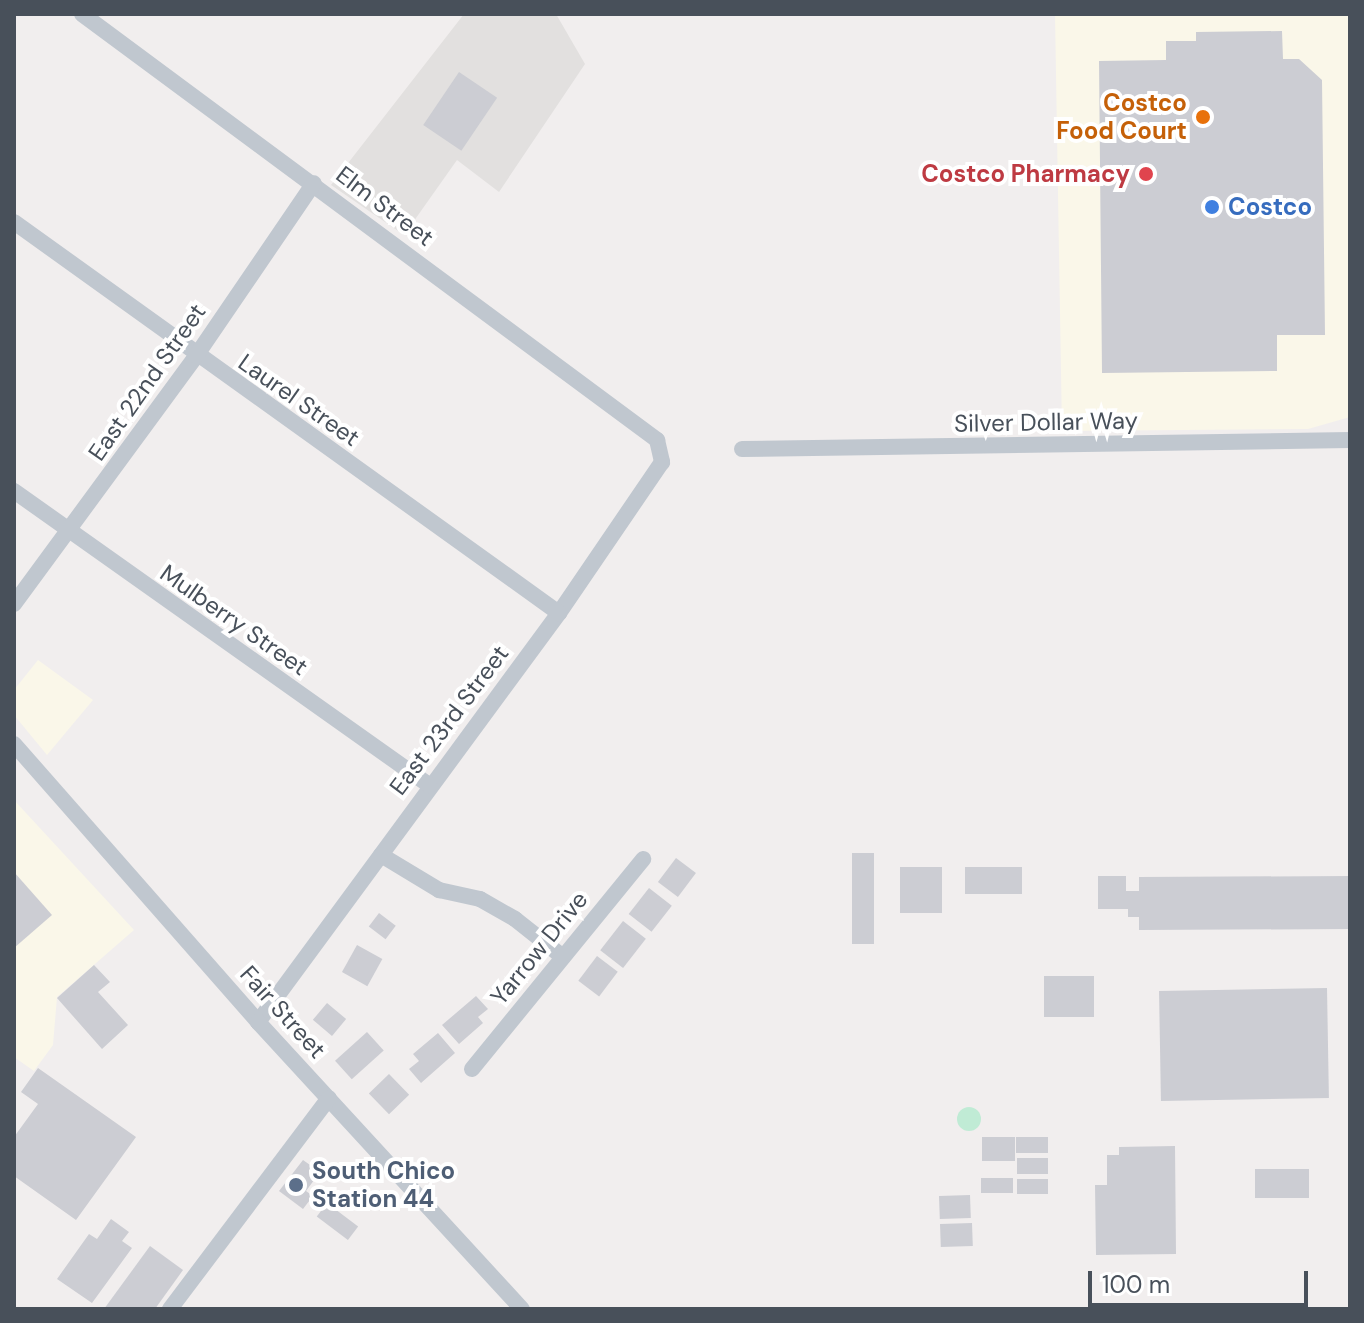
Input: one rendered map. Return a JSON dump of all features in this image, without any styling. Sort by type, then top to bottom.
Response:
[{"type":"street","name":"Elm Street","points":[[82,14],[657,440]]},
{"type":"street","name":"East 22nd Street","points":[[14,604],[196,356],[314,183]]},
{"type":"street","name":"Laurel Street","points":[[14,222],[196,356],[559,613]]},
{"type":"street","name":"East 23rd Street","points":[[258,1022],[429,785],[559,613],[656,474],[662,462],[657,440]]},
{"type":"street","name":"Silver Dollar Way","points":[[742,449],[1350,440]]},
{"type":"street","name":"Mulberry Street","points":[[14,491],[69,533],[429,785]]},
{"type":"street","name":"Fair Street","points":[[14,744],[258,1022],[522,1309]]},
{"type":"street","points":[[381,855],[439,890],[480,899],[515,919],[563,957]]},
{"type":"street","name":"Yarrow Drive","points":[[472,1069],[643,859]]},
{"type":"street","points":[[170,1309],[329,1098]]},
{"type":"shaded area","points":[[464,14],[556,14],[585,64],[499,192],[457,160],[404,235],[331,185]]},
{"type":"shaded area","points":[[1055,14],[1350,14],[1350,417],[1308,429],[1062,431]]},
{"type":"shaded area","points":[[38,660],[93,700],[47,755],[14,715],[14,690]]},
{"type":"shaded area","points":[[14,800],[134,930],[57,997],[53,1045],[34,1071],[14,1057]]},
{"type":"green space","points":[[969,1107],[977,1111],[981,1119],[977,1127],[969,1131],[961,1127],[957,1119],[961,1111]]},
{"type":"building","name":"Costco","points":[[1282,31],[1283,59],[1299,59],[1322,80],[1325,335],[1277,335],[1277,371],[1102,373],[1099,61],[1166,60],[1166,41],[1196,41],[1196,32]]},
{"type":"building","points":[[459,72],[497,98],[461,151],[423,125]]},
{"type":"building","points":[[852,853],[874,853],[874,944],[852,944]]},
{"type":"building","points":[[676,858],[696,873],[678,897],[658,882]]},
{"type":"building","points":[[900,867],[942,867],[942,913],[900,913]]},
{"type":"building","points":[[965,867],[1022,867],[1022,894],[965,894]]},
{"type":"building","points":[[14,872],[52,915],[14,948]]},
{"type":"building","points":[[1098,876],[1126,876],[1126,891],[1139,891],[1139,877],[1350,876],[1350,929],[1139,930],[1139,917],[1128,917],[1128,909],[1098,909]]},
{"type":"building","points":[[649,888],[672,906],[652,932],[629,914]]},
{"type":"building","points":[[379,913],[396,926],[386,939],[369,927]]},
{"type":"building","points":[[623,921],[646,939],[623,968],[600,950]]},
{"type":"building","points":[[357,945],[382,959],[367,986],[342,972]]},
{"type":"building","points":[[597,956],[618,972],[599,996],[578,981]]},
{"type":"building","points":[[94,965],[110,982],[98,992],[128,1025],[102,1049],[57,998]]},
{"type":"building","points":[[1044,976],[1094,976],[1094,1017],[1044,1017]]},
{"type":"building","points":[[1327,988],[1329,1098],[1161,1101],[1159,991]]},
{"type":"building","points":[[476,996],[488,1009],[478,1017],[483,1023],[459,1044],[442,1025]]},
{"type":"building","points":[[327,1003],[346,1019],[332,1036],[313,1020]]},
{"type":"building","points":[[367,1032],[384,1051],[352,1079],[335,1061]]},
{"type":"building","points":[[438,1033],[455,1053],[421,1083],[409,1069],[419,1061],[413,1054]]},
{"type":"building","points":[[38,1068],[136,1137],[76,1220],[14,1176],[14,1137],[38,1104],[21,1092]]},
{"type":"building","points":[[389,1074],[409,1095],[389,1114],[369,1093]]},
{"type":"building","points":[[982,1137],[1015,1137],[1015,1161],[982,1161]]},
{"type":"building","points":[[1016,1137],[1048,1137],[1048,1153],[1016,1153]]},
{"type":"building","points":[[1175,1146],[1176,1254],[1096,1255],[1095,1185],[1107,1185],[1107,1155],[1119,1155],[1119,1147]]},
{"type":"building","points":[[1017,1158],[1048,1158],[1048,1174],[1017,1174]]},
{"type":"building","points":[[303,1160],[320,1172],[306,1191],[313,1196],[303,1209],[279,1191]]},
{"type":"building","points":[[1255,1169],[1309,1169],[1309,1198],[1255,1198]]},
{"type":"building","points":[[981,1178],[1013,1178],[1013,1193],[981,1193]]},
{"type":"building","points":[[1017,1179],[1048,1179],[1048,1194],[1017,1194]]},
{"type":"building","points":[[970,1195],[971,1218],[940,1219],[939,1196]]},
{"type":"building","points":[[327,1203],[358,1226],[348,1240],[317,1217]]},
{"type":"building","points":[[111,1219],[129,1232],[122,1241],[132,1248],[92,1303],[57,1279],[89,1234],[97,1239]]},
{"type":"building","points":[[972,1223],[973,1246],[941,1247],[940,1224]]},
{"type":"building","points":[[150,1246],[183,1270],[155,1309],[104,1309]]},
{"type":"place","name":"Costco Food Court","points":[[1203,117]]},
{"type":"place","name":"Costco Pharmacy","points":[[1146,174]]},
{"type":"place","name":"Costco","points":[[1212,207]]},
{"type":"place","name":"South Chico Station 44","points":[[296,1185]]}]
